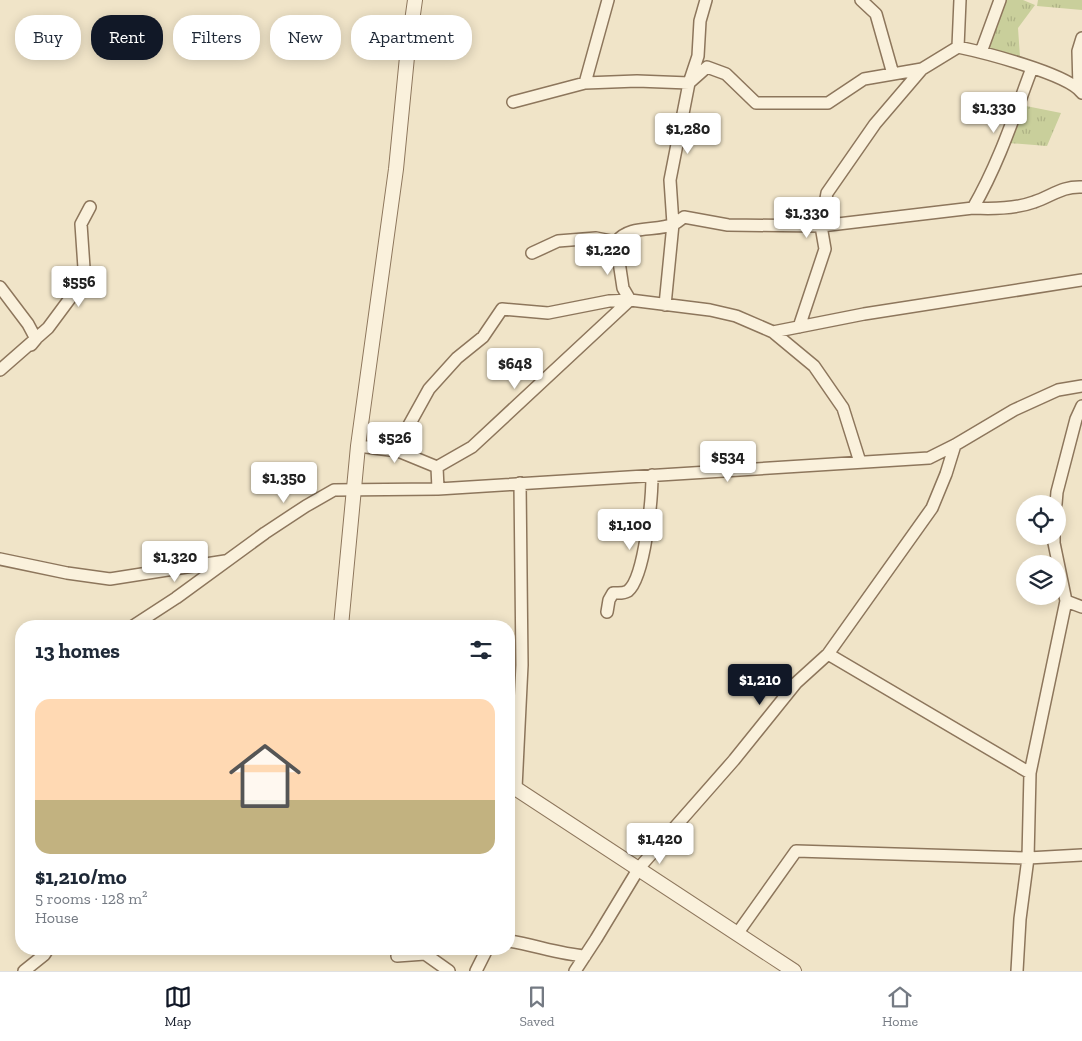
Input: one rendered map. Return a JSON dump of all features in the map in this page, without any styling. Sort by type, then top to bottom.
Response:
[{"type":"street","points":[[342,620],[358,446],[396,169],[407,57],[415,0]]},
{"type":"street","points":[[585,84],[608,0]]},
{"type":"street","points":[[665,305],[673,224],[670,180],[689,84],[698,56],[700,21],[706,0]]},
{"type":"street","points":[[861,0],[876,14],[893,74]]},
{"type":"street","points":[[958,47],[960,0]]},
{"type":"street","points":[[981,52],[1000,0]]},
{"type":"street","points":[[1080,90],[1078,51],[1082,38]]},
{"type":"street","points":[[799,327],[825,249],[821,226],[827,193],[875,124],[922,69],[958,47],[981,52],[1060,77],[1080,90]]},
{"type":"street","points":[[513,102],[585,84],[637,81],[689,84],[707,67],[726,74],[756,103],[828,103],[864,79],[922,69]]},
{"type":"street","points":[[972,208],[985,187],[1003,148],[1032,68]]},
{"type":"street","points":[[630,300],[623,288],[616,242],[621,235],[673,224],[684,217],[728,225],[821,226],[972,208],[998,209],[1034,202],[1058,190],[1082,187]]},
{"type":"street","points":[[0,370],[48,328],[74,293],[84,268],[81,224],[90,207]]},
{"type":"street","points":[[532,253],[558,241],[596,238],[616,242]]},
{"type":"street","points":[[774,332],[864,314],[1082,280]]},
{"type":"street","points":[[0,287],[28,324],[36,339]]},
{"type":"street","points":[[398,450],[403,436],[429,389],[457,358],[483,338],[502,309],[548,312],[609,301],[630,300],[710,310],[736,316],[774,332],[814,366],[843,408],[860,462]]},
{"type":"street","points":[[437,466],[472,447],[630,300]]},
{"type":"street","points":[[0,376],[36,339]]},
{"type":"street","points":[[142,620],[176,598],[265,533],[334,490],[438,489],[929,458],[956,445],[1014,410],[1058,390],[1082,386]]},
{"type":"street","points":[[1057,495],[1076,418],[1082,406]]},
{"type":"street","points":[[575,971],[639,868],[734,760],[796,683],[828,654],[932,508],[956,445]]},
{"type":"street","points":[[358,446],[398,450],[437,466]]},
{"type":"street","points":[[437,466],[438,489]]},
{"type":"street","points":[[607,612],[609,600],[613,593],[623,594],[629,590],[636,578],[644,546],[652,495],[652,475]]},
{"type":"street","points":[[515,750],[522,666],[520,483]]},
{"type":"street","points":[[0,559],[110,579],[229,560]]},
{"type":"street","points":[[1066,601],[1082,607]]},
{"type":"street","points":[[1016,971],[1020,919],[1028,858],[1030,774],[1065,605]]},
{"type":"street","points":[[828,654],[1030,774]]},
{"type":"street","points":[[515,788],[794,971]]},
{"type":"street","points":[[737,934],[796,851],[1028,858],[1082,855]]},
{"type":"street","points":[[515,943],[566,955],[585,956]]},
{"type":"street","points":[[24,971],[44,955]]},
{"type":"street","points":[[397,956],[411,955]]},
{"type":"street","points":[[426,955],[449,971]]},
{"type":"street","points":[[476,971],[484,955]]},
{"type":"green space","points":[[1005,0],[1023,0],[1035,5],[1018,28],[1020,57],[989,49]]},
{"type":"green space","points":[[1038,0],[1082,0],[1082,10],[1037,6]]},
{"type":"green space","points":[[1021,105],[1061,113],[1047,146],[1008,143]]}]
